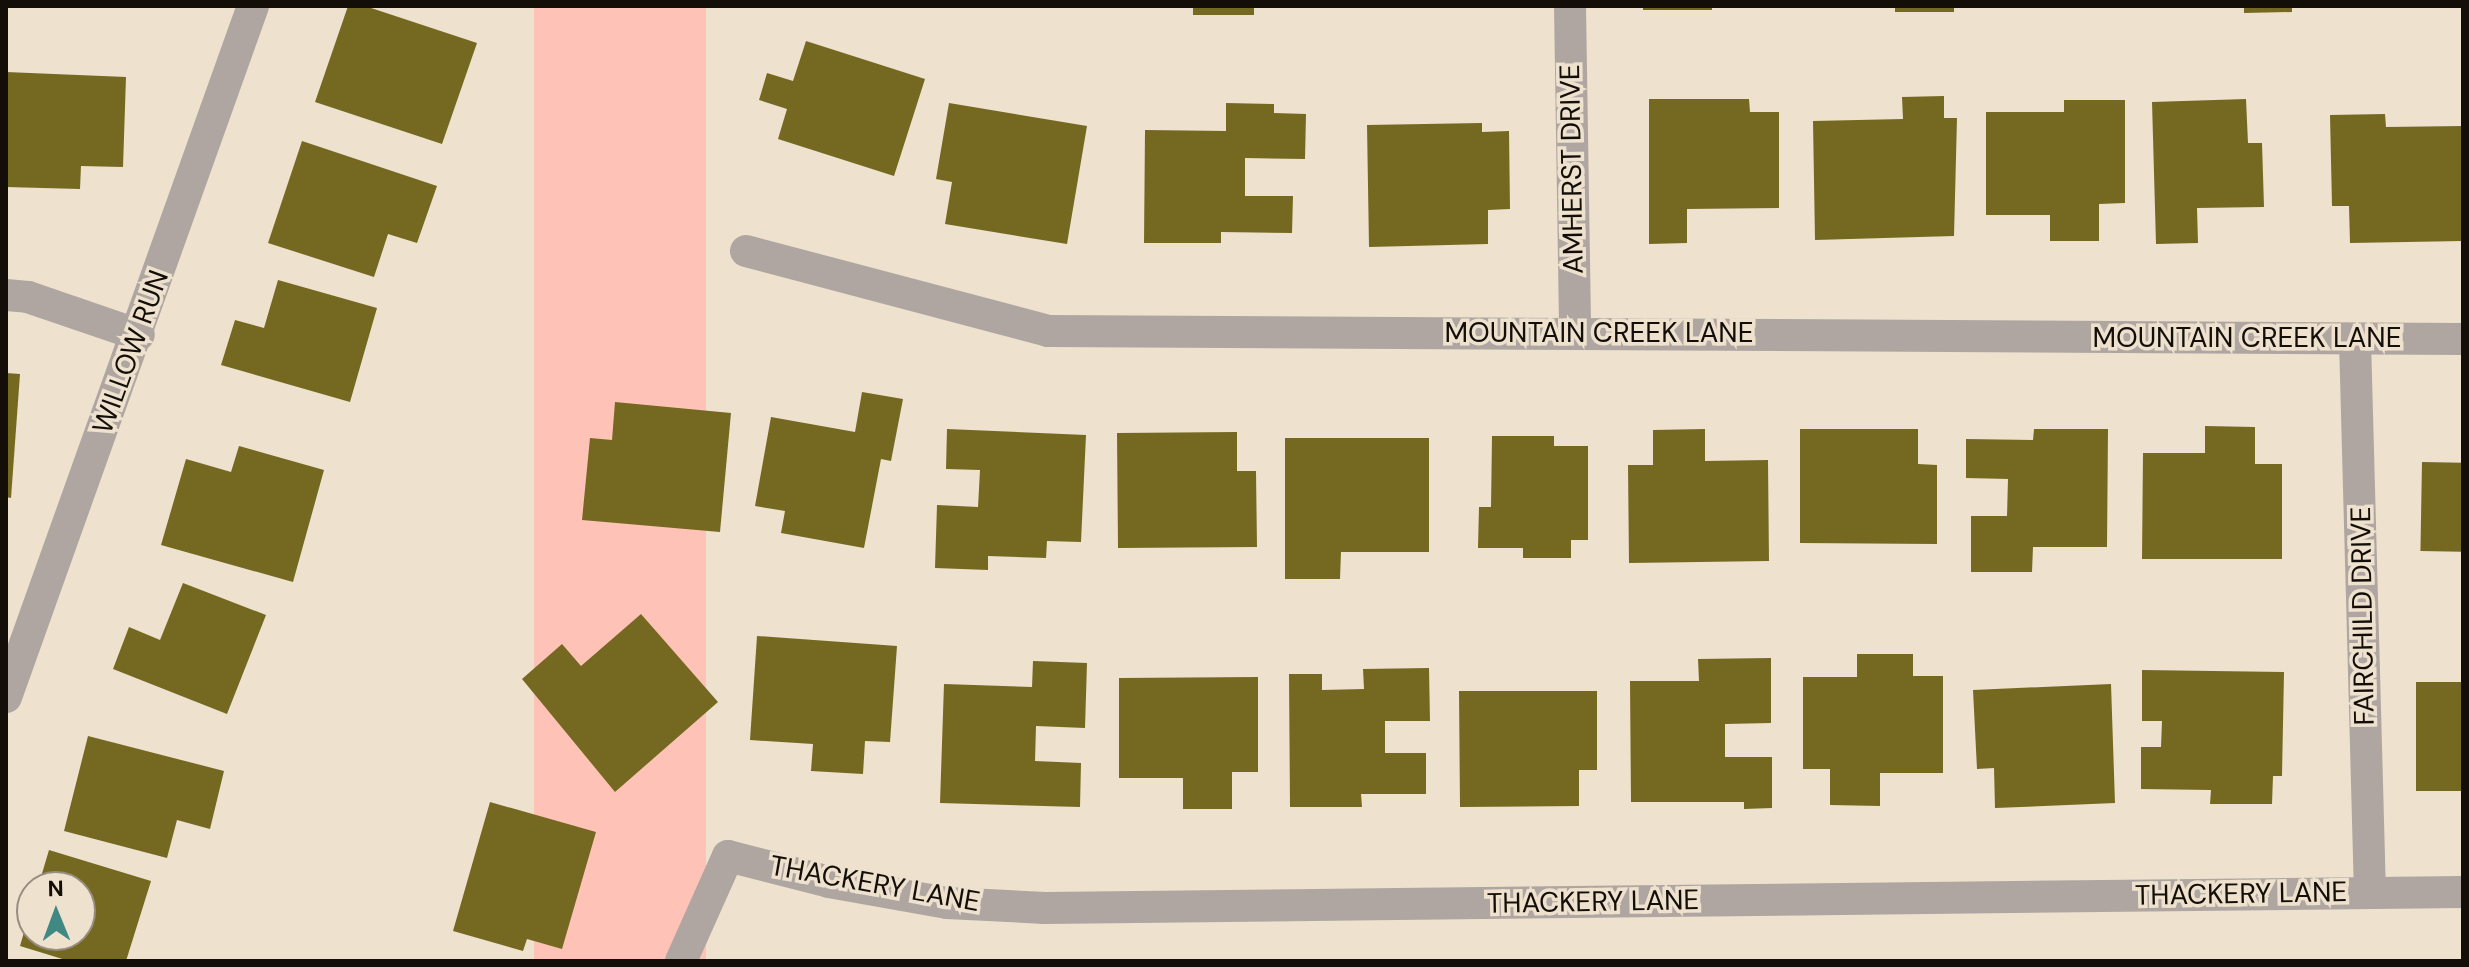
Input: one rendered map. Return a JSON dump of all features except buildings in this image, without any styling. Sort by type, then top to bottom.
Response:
[{"type":"street","name":"WILLOW RUN","points":[[6,697],[47,570],[139,335],[253,6]]},
{"type":"street","name":"AMHERST DRIVE","points":[[1570,6],[1575,332]]},
{"type":"street","name":"MOUNTAIN CREEK LANE","points":[[746,251],[1048,331],[2463,339]]},
{"type":"street","points":[[6,295],[28,297],[139,335]]},
{"type":"street","name":"FAIRCHILD DRIVE","points":[[2355,340],[2370,893]]},
{"type":"street","name":"THACKERY LANE","points":[[681,961],[728,856],[829,882],[947,903],[1045,908],[2463,892]]},
{"type":"shaded area","points":[[534,6],[706,6],[706,961],[534,961]]}]
